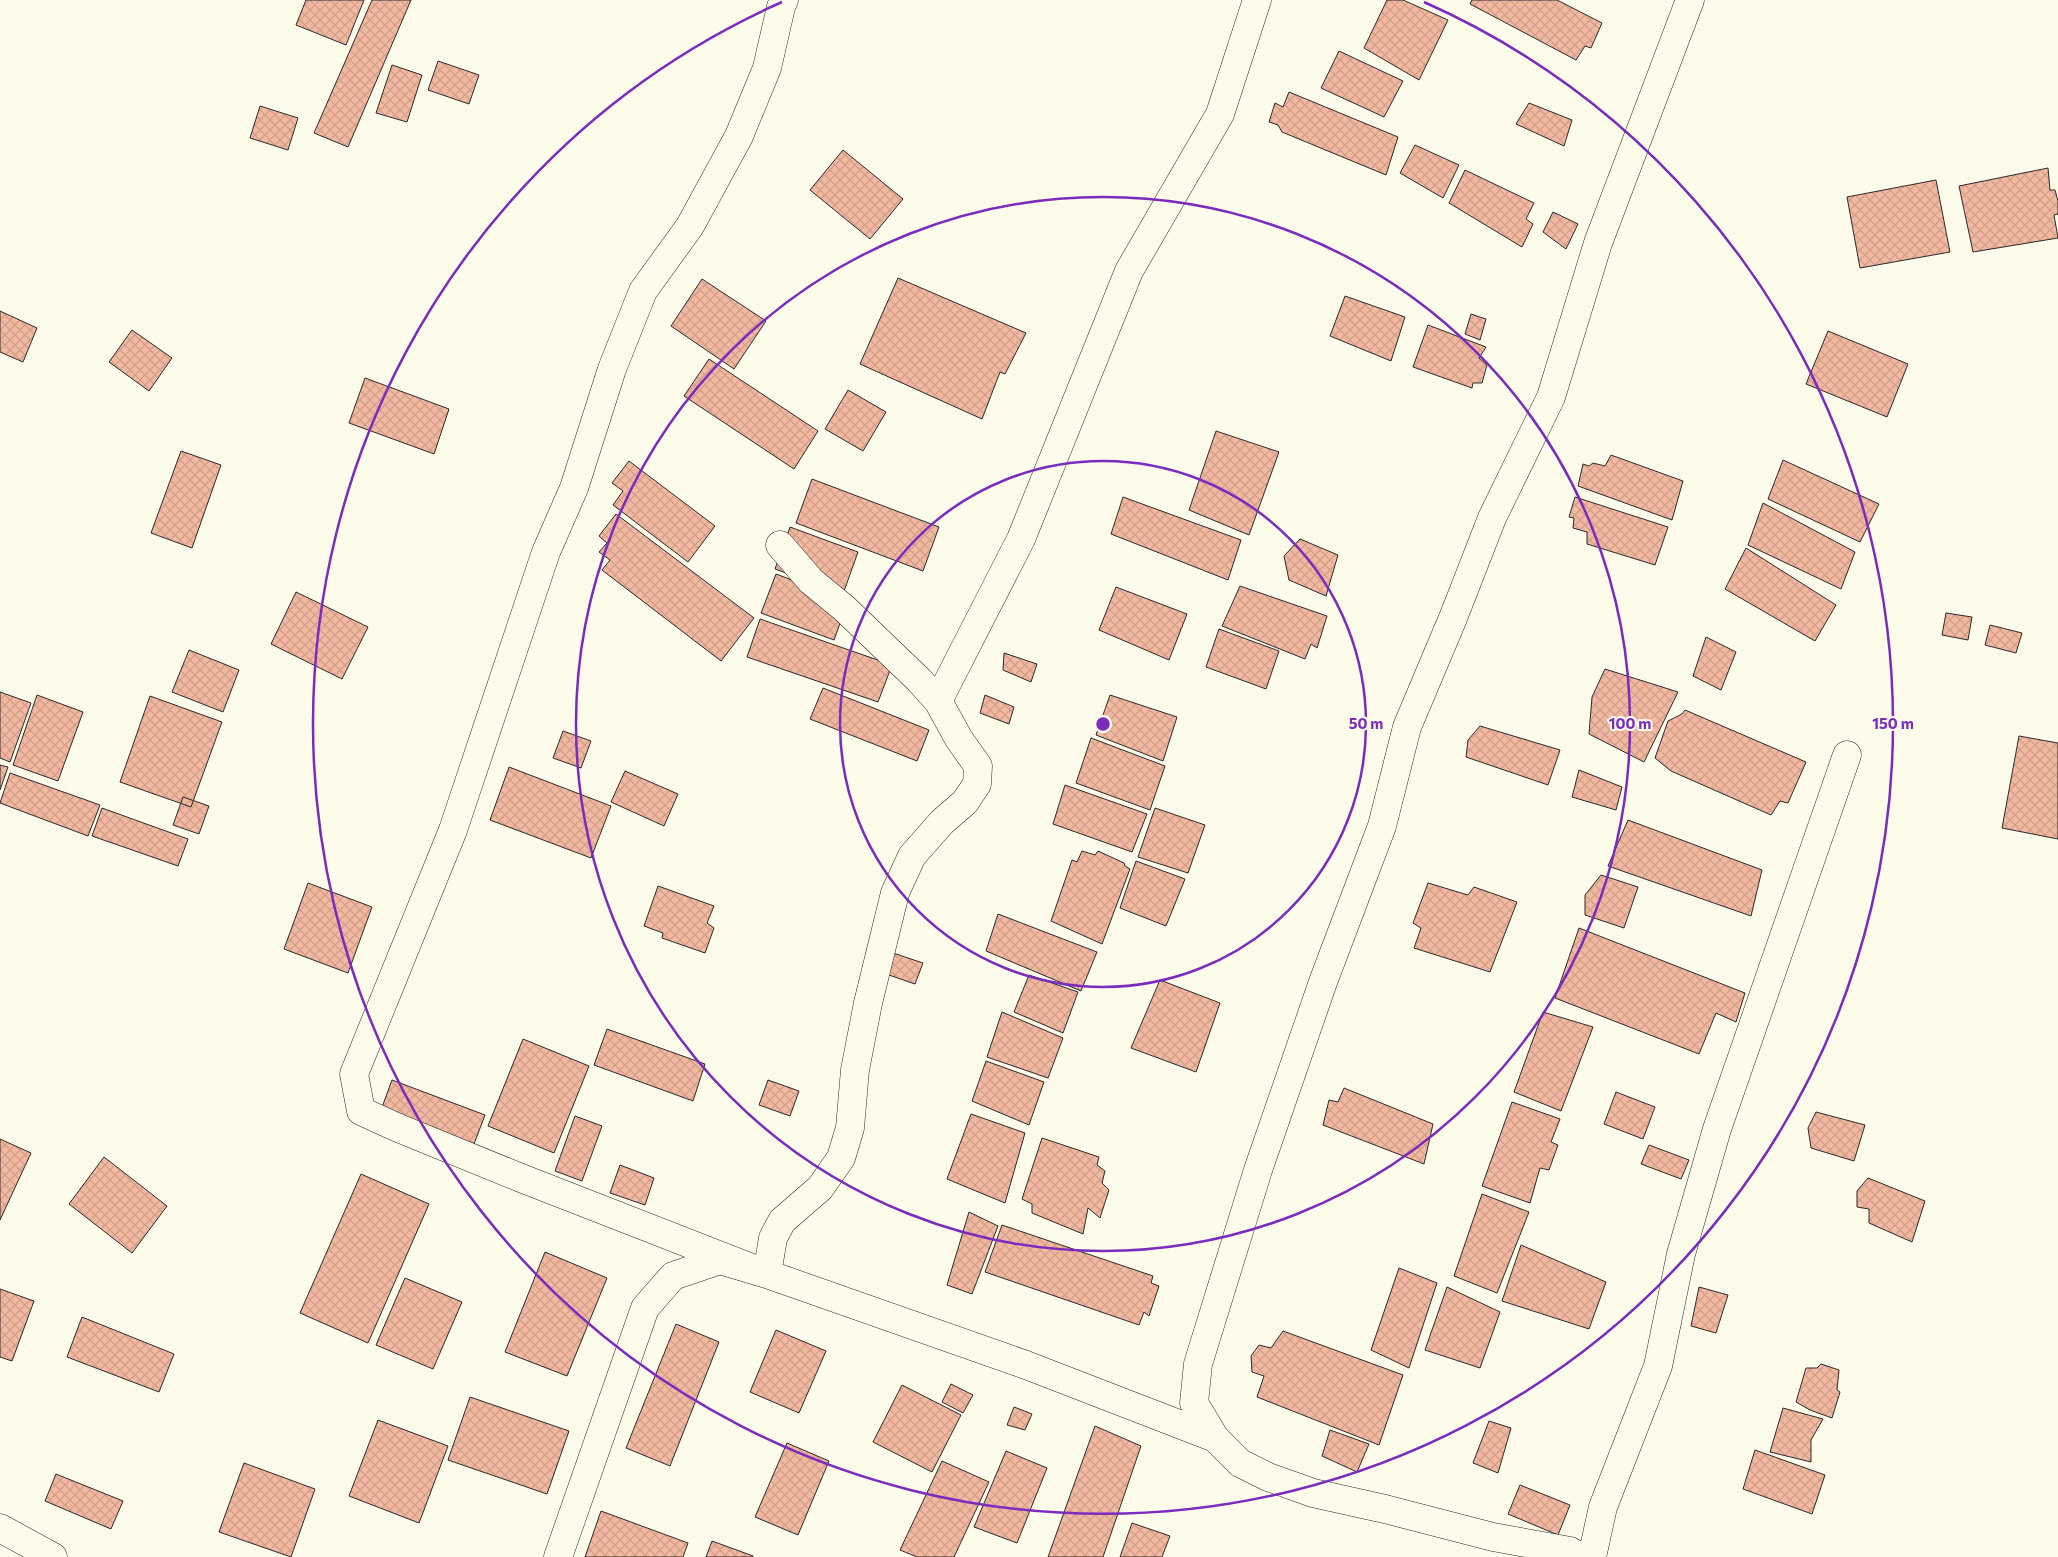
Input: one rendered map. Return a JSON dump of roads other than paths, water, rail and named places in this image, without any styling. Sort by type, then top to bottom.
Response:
[{"type":"street","points":[[784,0],[767,68],[739,136],[690,226],[644,291],[612,369],[574,488],[546,552],[453,830],[354,1074],[362,1111],[396,1128],[767,1274],[1026,1364],[1216,1438]]},
{"type":"street","points":[[938,701],[1021,539],[1129,272],[1220,114],[1257,0]]},
{"type":"street","points":[[1581,1557],[1570,1551],[1493,1537],[1385,1509],[1313,1493],[1268,1477],[1240,1464],[1216,1438],[1194,1403],[1198,1364],[1258,1170],[1323,982],[1382,826],[1408,727],[1492,518],[1551,397],[1598,243],[1690,0]]},
{"type":"street","points":[[767,1274],[773,1238],[782,1221],[820,1188],[840,1158],[850,1128],[855,1070],[868,1003],[895,893],[912,856],[942,822],[965,802],[977,784],[978,766],[959,739],[938,701],[880,641],[811,581],[780,545]]},
{"type":"street","points":[[1592,1557],[1604,1507],[1658,1366],[1680,1262],[1717,1129],[1847,755]]},
{"type":"street","points":[[558,1557],[645,1308],[674,1276],[720,1260],[767,1274]]},
{"type":"street","points":[[0,1528],[53,1557]]}]
